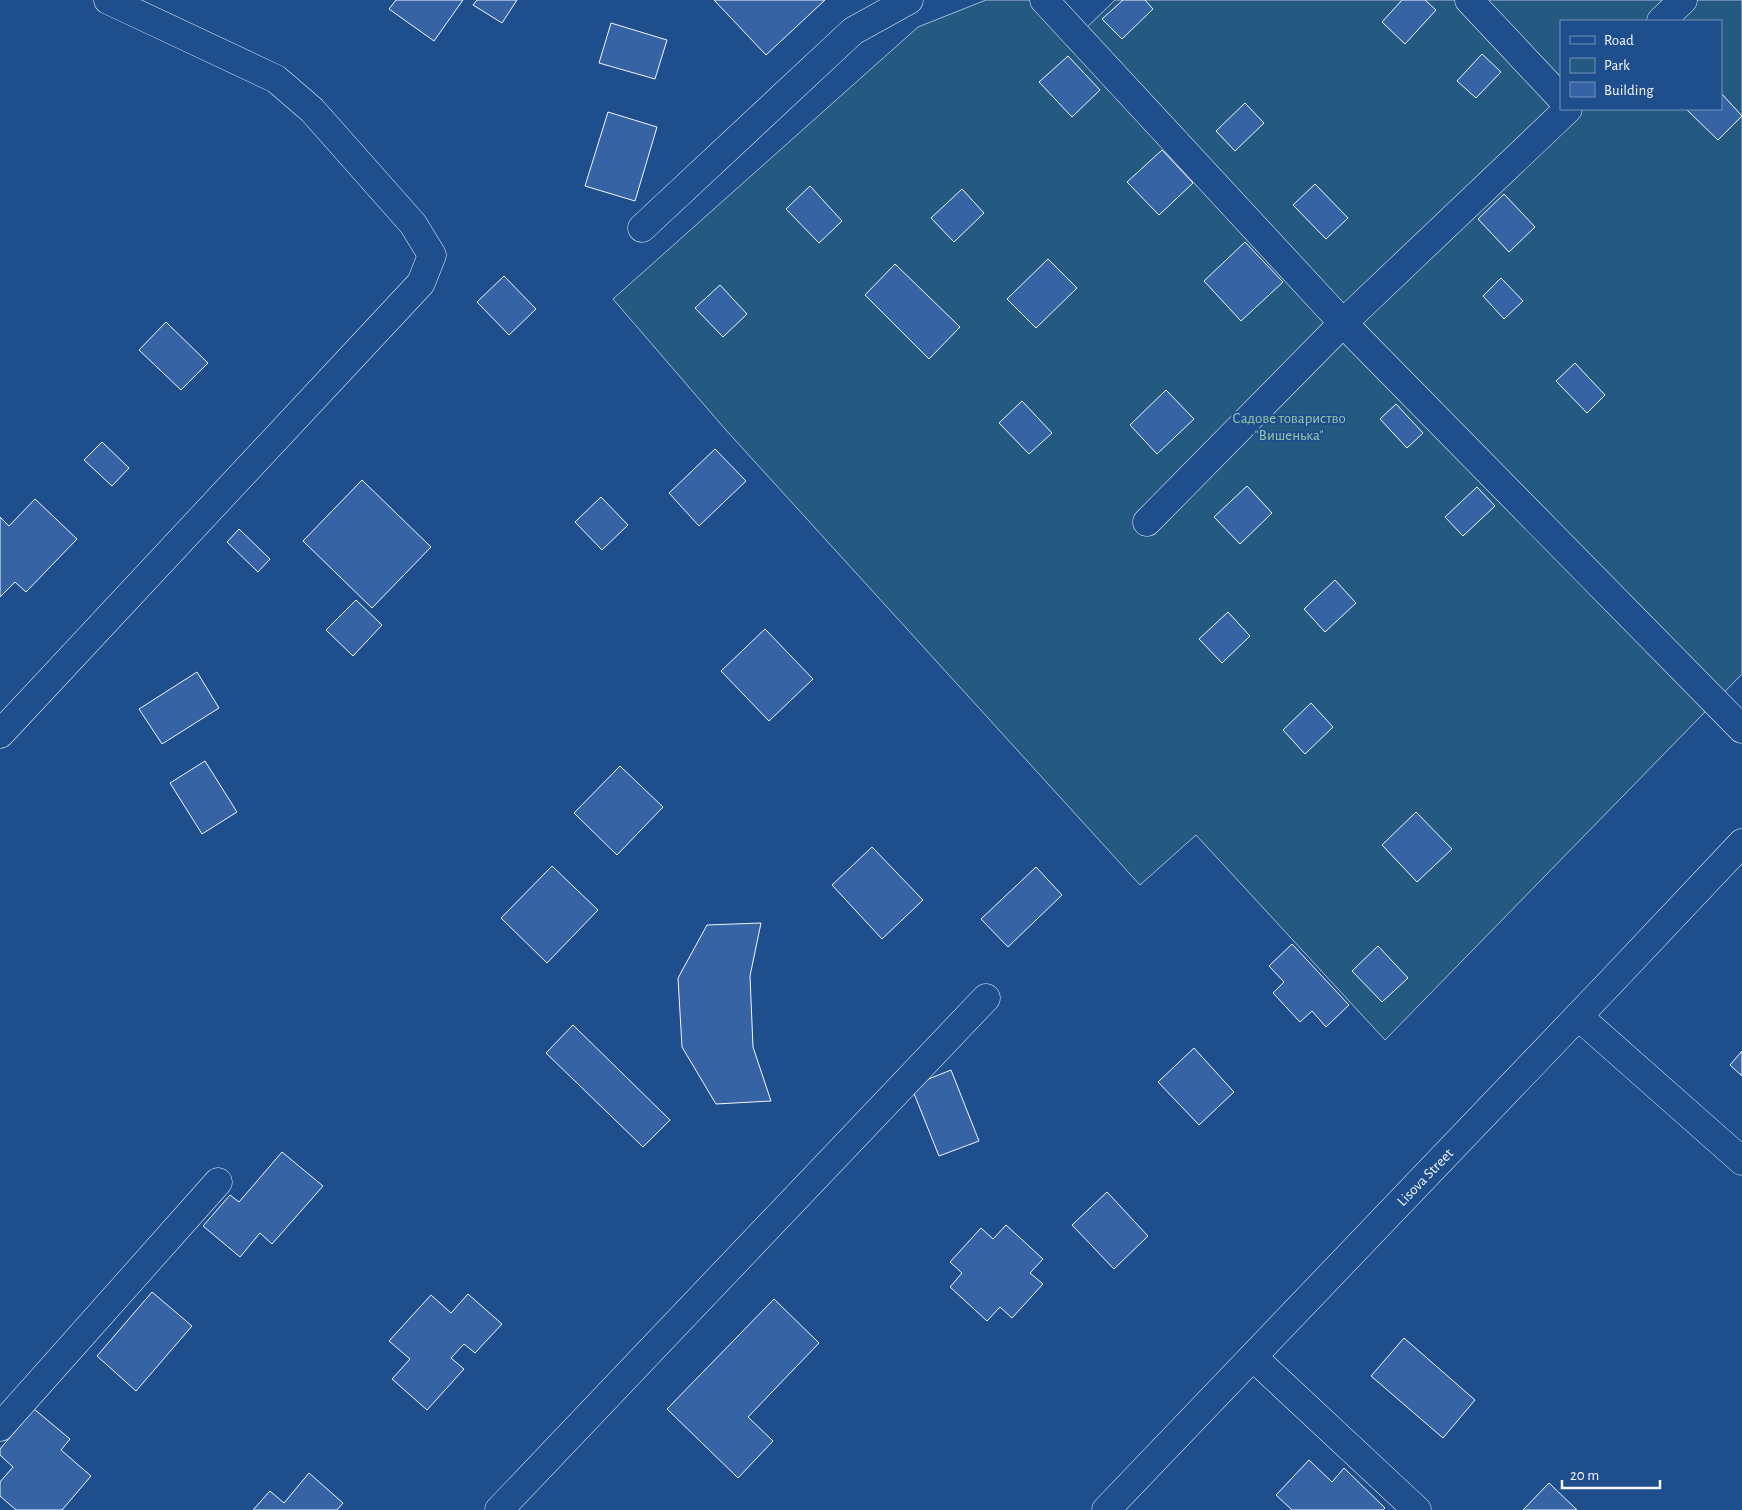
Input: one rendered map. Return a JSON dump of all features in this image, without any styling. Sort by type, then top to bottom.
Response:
[{"type":"street","points":[[0,734],[421,283],[432,255],[412,224],[312,110],[276,79],[108,0]]},
{"type":"street","points":[[642,228],[853,32],[909,0]]},
{"type":"street","points":[[1044,0],[1343,323],[1742,728]]},
{"type":"street","points":[[1469,0],[1560,97]]},
{"type":"street","points":[[1662,20],[1683,0]]},
{"type":"street","points":[[1147,522],[1343,323],[1567,110]]},
{"type":"street","name":"Lisova Street","points":[[1106,1510],[1742,843]]},
{"type":"street","points":[[499,1510],[986,998]]},
{"type":"street","points":[[1578,1016],[1742,1161]]},
{"type":"street","points":[[0,1427],[218,1182]]},
{"type":"street","points":[[1253,1357],[1417,1510]]},
{"type":"green space","name":"Садове товариство \"Вишенька\"","points":[[986,0],[1044,0],[1078,36],[1115,0],[1742,0],[1742,674],[1385,1040],[1196,835],[1140,885],[725,429],[613,299],[918,27]]},
{"type":"building","points":[[396,0],[463,0],[434,41],[389,9]]},
{"type":"building","points":[[477,0],[517,0],[502,23],[473,5]]},
{"type":"building","points":[[714,0],[825,0],[766,55]]},
{"type":"building","points":[[1123,0],[1145,0],[1153,9],[1122,39],[1102,19]]},
{"type":"building","points":[[1402,0],[1425,0],[1436,10],[1405,44],[1382,22]]},
{"type":"building","points":[[611,23],[667,40],[655,79],[599,63]]},
{"type":"building","points":[[1482,54],[1501,72],[1476,98],[1457,81]]},
{"type":"building","points":[[1068,56],[1100,90],[1072,117],[1039,82]]},
{"type":"building","points":[[1722,94],[1742,116],[1718,140],[1687,110],[1722,110]]},
{"type":"building","points":[[1245,103],[1264,123],[1235,151],[1216,131]]},
{"type":"building","points":[[608,112],[657,127],[635,201],[585,186]]},
{"type":"building","points":[[1162,150],[1193,183],[1159,215],[1127,182]]},
{"type":"building","points":[[1315,184],[1348,218],[1326,239],[1293,205]]},
{"type":"building","points":[[810,186],[842,221],[819,243],[786,209]]},
{"type":"building","points":[[962,189],[984,213],[954,242],[931,218]]},
{"type":"building","points":[[1504,194],[1535,227],[1509,252],[1478,219]]},
{"type":"building","points":[[1245,242],[1283,282],[1241,321],[1204,281]]},
{"type":"building","points":[[1048,259],[1077,288],[1036,328],[1007,299]]},
{"type":"building","points":[[895,264],[960,327],[929,359],[865,295]]},
{"type":"building","points":[[504,276],[536,309],[509,335],[477,302]]},
{"type":"building","points":[[1501,278],[1523,301],[1504,319],[1483,296]]},
{"type":"building","points":[[720,285],[747,314],[723,337],[695,308]]},
{"type":"building","points":[[166,322],[208,363],[181,390],[139,350]]},
{"type":"building","points":[[1575,363],[1605,395],[1587,413],[1556,381]]},
{"type":"building","points":[[1166,390],[1194,419],[1157,454],[1130,425]]},
{"type":"building","points":[[1022,401],[1052,433],[1029,454],[999,423]]},
{"type":"building","points":[[1396,404],[1423,433],[1407,448],[1380,419]]},
{"type":"building","points":[[102,442],[129,468],[112,486],[84,460]]},
{"type":"building","points":[[715,449],[746,481],[699,526],[669,493]]},
{"type":"building","points":[[362,480],[431,547],[372,608],[303,541]]},
{"type":"building","points":[[1247,486],[1272,513],[1240,544],[1214,517]]},
{"type":"building","points":[[1477,487],[1495,506],[1463,536],[1445,517]]},
{"type":"building","points":[[601,497],[628,525],[602,550],[575,522]]},
{"type":"building","points":[[35,499],[77,539],[26,592],[15,582],[0,597],[0,517],[9,526]]},
{"type":"building","points":[[239,529],[270,559],[258,572],[227,542]]},
{"type":"building","points":[[1335,580],[1356,603],[1325,632],[1304,609]]},
{"type":"building","points":[[356,600],[382,625],[353,656],[326,630]]},
{"type":"building","points":[[1228,612],[1250,636],[1222,663],[1199,639]]},
{"type":"building","points":[[765,629],[813,679],[769,721],[721,671]]},
{"type":"building","points":[[197,672],[219,708],[162,744],[139,709]]},
{"type":"building","points":[[1311,703],[1333,727],[1305,754],[1283,730]]},
{"type":"building","points":[[205,761],[237,812],[202,834],[170,783]]},
{"type":"building","points":[[620,766],[663,807],[617,855],[574,813]]},
{"type":"building","points":[[1416,812],[1452,849],[1417,882],[1382,845]]},
{"type":"building","points":[[872,847],[923,900],[882,939],[832,885]]},
{"type":"building","points":[[552,866],[598,910],[547,963],[501,918]]},
{"type":"building","points":[[1036,867],[1062,895],[1008,947],[981,919]]},
{"type":"building","points":[[761,923],[750,976],[753,1047],[771,1101],[716,1104],[682,1047],[678,978],[707,925]]},
{"type":"building","points":[[1292,944],[1349,1005],[1326,1027],[1312,1011],[1300,1022],[1273,993],[1284,982],[1269,966]]},
{"type":"building","points":[[1378,946],[1408,978],[1382,1002],[1352,971]]},
{"type":"building","points":[[573,1025],[670,1120],[643,1147],[546,1053]]},
{"type":"building","points":[[1194,1048],[1234,1092],[1199,1125],[1158,1082]]},
{"type":"building","points":[[1742,1051],[1742,1076],[1730,1065]]},
{"type":"building","points":[[951,1070],[979,1141],[939,1156],[911,1086]]},
{"type":"building","points":[[282,1152],[323,1186],[272,1244],[260,1233],[240,1257],[203,1226],[230,1195],[239,1202]]},
{"type":"building","points":[[1107,1192],[1148,1236],[1114,1269],[1072,1225]]},
{"type":"building","points":[[1006,1225],[1043,1259],[1030,1273],[1043,1284],[1012,1318],[1000,1307],[987,1321],[950,1287],[962,1273],[950,1262],[981,1228],[993,1239]]},
{"type":"building","points":[[152,1292],[192,1326],[136,1391],[97,1356]]},
{"type":"building","points":[[468,1294],[502,1324],[475,1353],[464,1344],[451,1358],[464,1369],[427,1410],[392,1379],[410,1359],[389,1341],[431,1295],[451,1313]]},
{"type":"building","points":[[774,1299],[819,1343],[748,1417],[773,1441],[738,1478],[667,1409]]},
{"type":"building","points":[[1404,1338],[1475,1400],[1443,1438],[1371,1376]]},
{"type":"building","points":[[34,1409],[70,1439],[61,1450],[91,1476],[62,1510],[16,1510],[0,1496],[0,1482],[13,1467],[0,1455],[0,1449]]},
{"type":"building","points":[[1309,1460],[1332,1482],[1344,1468],[1385,1508],[1383,1510],[1292,1510],[1276,1495]]},
{"type":"building","points":[[309,1473],[343,1503],[337,1510],[253,1510],[270,1491],[284,1503]]},
{"type":"building","points":[[1549,1483],[1577,1510],[1523,1510]]}]
